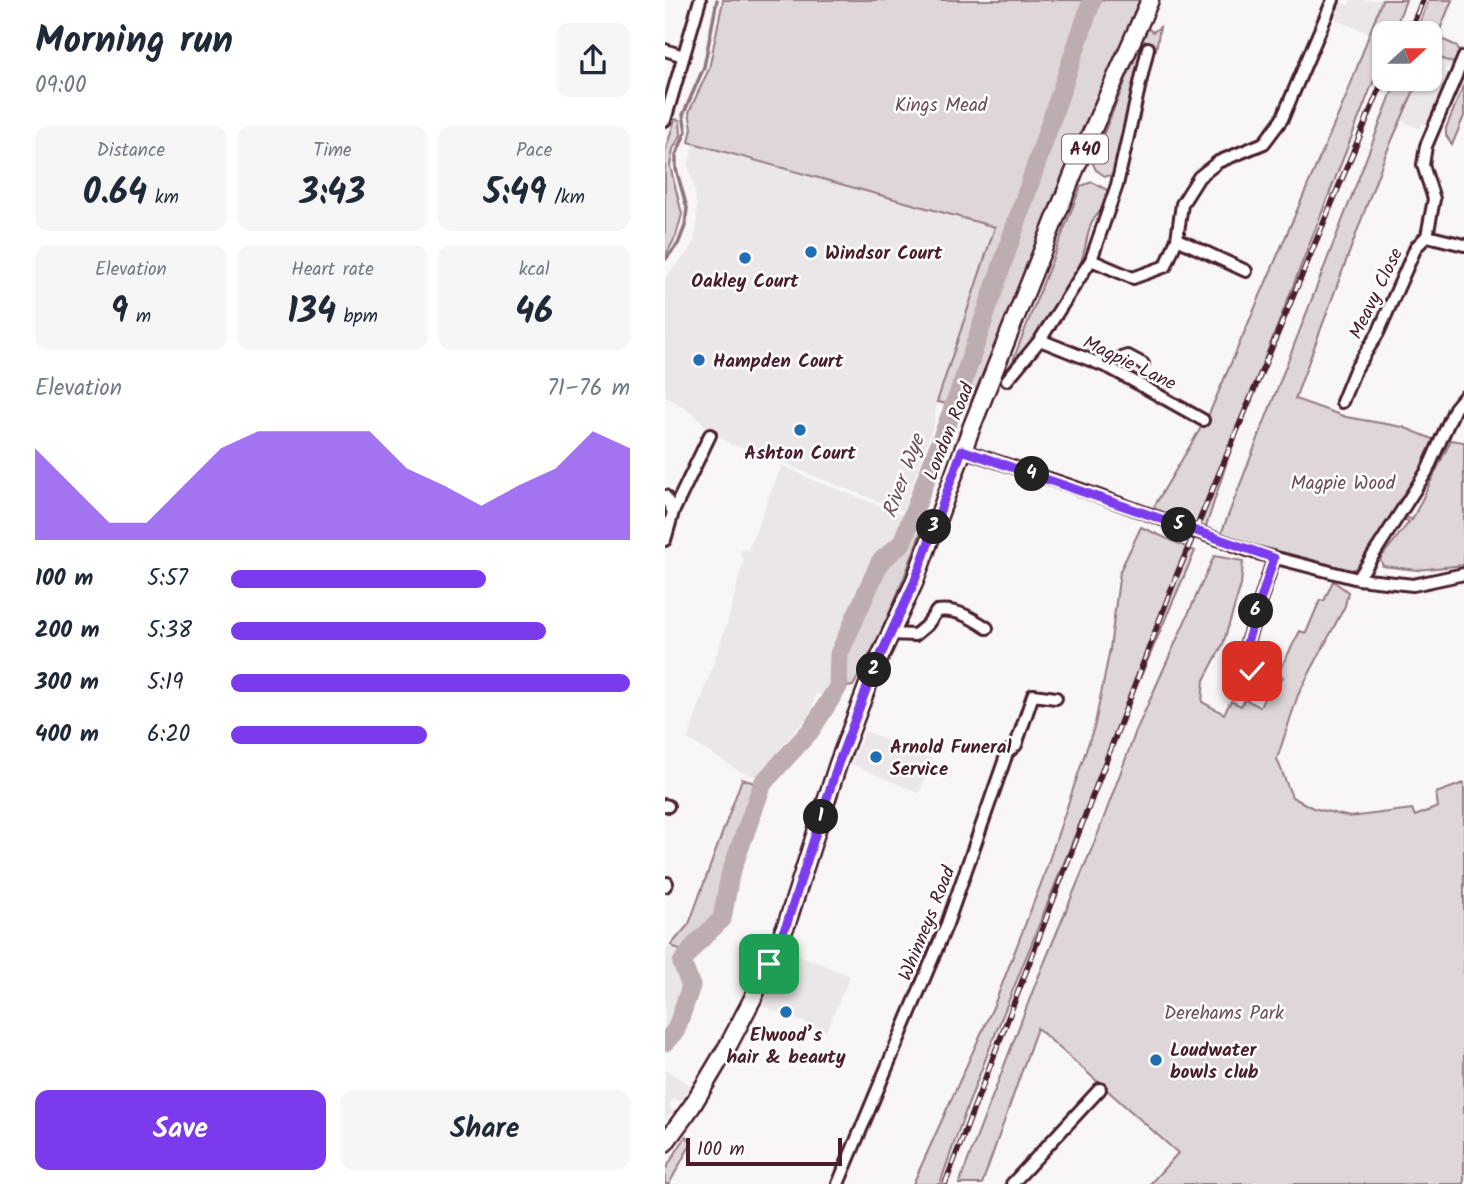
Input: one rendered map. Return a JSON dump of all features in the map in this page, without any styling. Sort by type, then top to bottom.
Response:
[{"type":"main road","name":"London Road","points":[[665,1143],[692,1106],[729,1044],[787,923],[838,764],[890,634],[914,583],[962,450],[1074,172],[1150,0]]},
{"type":"street","points":[[665,120],[700,0]]},
{"type":"street","points":[[1091,260],[1133,278],[1166,266],[1177,239],[1182,204],[1199,177],[1218,162],[1264,143],[1282,119],[1333,0]]},
{"type":"street","points":[[1007,380],[1042,338],[1091,260],[1117,185],[1148,48]]},
{"type":"street","points":[[665,50],[683,55]]},
{"type":"street","points":[[1427,236],[1434,199],[1423,165],[1426,146],[1464,57]]},
{"type":"street","name":"Meavy Close","points":[[1342,402],[1355,370],[1378,333],[1416,247],[1427,236],[1464,245]]},
{"type":"street","points":[[1177,239],[1246,271]]},
{"type":"street","points":[[1042,338],[1109,362],[1128,356],[1143,364]]},
{"type":"street","name":"Magpie Lane","points":[[1042,338],[1110,368],[1203,420]]},
{"type":"street","points":[[1358,579],[1427,471],[1454,408],[1464,397]]},
{"type":"street","points":[[665,540],[673,512],[710,435]]},
{"type":"street","points":[[962,450],[1274,558],[1358,579],[1413,585],[1464,574]]},
{"type":"street","points":[[665,496],[673,512]]},
{"type":"street","points":[[1249,681],[1252,671],[1241,661],[1274,558]]},
{"type":"street","points":[[890,634],[915,635],[937,611],[949,610],[973,619],[987,628]]},
{"type":"street","name":"Whinneys Road","points":[[838,1184],[947,924],[1007,753],[1016,745],[1033,695],[1056,698]]},
{"type":"street","points":[[1012,1184],[1100,1090]]},
{"type":"shaded area","points":[[1351,0],[1382,0],[1369,33],[1336,20],[1340,2],[1349,5]]},
{"type":"shaded area","points":[[1442,59],[1456,64],[1454,70],[1448,67],[1444,71],[1452,75],[1430,126],[1422,123],[1419,128],[1401,121],[1414,91],[1442,91]]},
{"type":"shaded area","points":[[694,144],[995,227],[937,402],[934,423],[903,511],[802,471],[760,450],[731,445],[706,427],[695,415],[665,395],[665,278],[692,247],[697,227],[696,196],[688,165]]},
{"type":"shaded area","points":[[782,465],[812,480],[910,517],[900,541],[884,552],[841,649],[841,688],[835,699],[816,693],[809,715],[782,746],[762,778],[741,772],[688,739],[728,621],[744,558],[739,556],[742,549],[748,550]]},
{"type":"shaded area","points":[[865,731],[932,759],[919,793],[851,764]]},
{"type":"shaded area","points":[[671,945],[686,954],[684,965],[692,986],[679,1006],[679,1023],[665,1030],[665,951]]},
{"type":"shaded area","points":[[787,950],[850,976],[826,1031],[763,1006]]},
{"type":"shaded area","points":[[665,1070],[692,1086],[681,1101],[674,1099],[669,1104],[673,1112],[665,1119]]},
{"type":"green space","name":"Kings Mead","points":[[723,0],[1086,0],[952,405],[937,402],[995,227],[689,142],[692,128],[689,112],[709,69]]},
{"type":"green space","points":[[1098,0],[1141,0],[993,358],[971,400],[964,405]]},
{"type":"green space","points":[[1382,0],[1406,0],[1398,21],[1374,21]]},
{"type":"green space","points":[[1429,0],[1452,0],[1442,25],[1442,21],[1420,21]]},
{"type":"green space","points":[[1160,27],[1156,50],[1147,46],[1117,175],[1105,176],[1096,170],[1092,162],[1147,28],[1153,32]]},
{"type":"green space","points":[[1372,27],[1372,85],[1239,424],[1204,533],[1152,510],[1209,414],[1346,97]]},
{"type":"green space","points":[[1442,39],[1457,46],[1460,55],[1456,64],[1442,59]]},
{"type":"green space","points":[[1464,84],[1464,116],[1452,145],[1446,135],[1446,128]]},
{"type":"green space","name":"Magpie Wood","points":[[1392,91],[1414,91],[1385,156],[1295,399],[1346,417],[1403,427],[1435,440],[1400,513],[1412,520],[1451,440],[1464,442],[1464,565],[1417,570],[1383,566],[1380,559],[1409,522],[1397,515],[1359,567],[1346,572],[1263,550],[1221,534]]},
{"type":"green space","points":[[675,119],[680,120],[681,135],[673,149],[670,166],[682,214],[676,236],[665,257],[665,152]]},
{"type":"green space","points":[[1092,182],[1107,190],[1108,200],[1092,222],[1084,254],[1073,280],[1039,334],[1008,373],[1081,186]]},
{"type":"green space","points":[[917,525],[921,531],[891,610],[853,686],[847,687],[847,654],[860,619],[888,560],[894,553],[907,547]]},
{"type":"green space","points":[[1141,527],[1195,551],[1074,838],[986,1059],[940,1184],[913,1184],[994,1005],[1042,881],[1095,724],[1110,649],[1120,571]]},
{"type":"green space","name":"Derehams Park","points":[[1214,556],[1243,561],[1241,585],[1223,644],[1204,680],[1202,702],[1224,714],[1231,701],[1241,706],[1245,699],[1260,707],[1271,684],[1277,687],[1283,677],[1278,673],[1300,631],[1306,633],[1320,600],[1324,601],[1333,581],[1348,592],[1345,606],[1298,695],[1277,759],[1292,797],[1313,808],[1350,817],[1412,809],[1415,816],[1438,807],[1436,793],[1464,783],[1464,1184],[1150,1184],[1178,1153],[1037,1028],[982,1184],[959,1184],[1136,731]]},
{"type":"green space","points":[[742,779],[767,787],[733,858],[728,877],[728,915],[716,927],[716,931],[686,954],[671,945],[689,924]]},
{"type":"green space","points":[[686,1136],[692,1142],[669,1184],[665,1184],[665,1170]]},
{"type":"waterway","points":[[665,260],[678,244],[685,226],[687,208],[676,169],[676,155],[686,131],[683,115],[704,67],[717,0]]},
{"type":"waterway","name":"River Wye","points":[[665,1042],[676,1030],[691,986],[682,963],[695,945],[722,919],[730,875],[763,783],[811,730],[838,687],[839,654],[880,562],[902,543],[959,392],[1092,0]]},
{"type":"railway","points":[[1414,21],[1423,0]]},
{"type":"railway","points":[[945,1184],[1176,577],[1379,91]]},
{"type":"place","name":"Windsor Court","points":[[811,252]]},
{"type":"place","name":"Oakley Court","points":[[745,258]]},
{"type":"place","name":"Hampden Court","points":[[699,360]]},
{"type":"place","name":"Ashton Court","points":[[800,430]]},
{"type":"place","name":"Arnold Funeral Service","points":[[876,757]]},
{"type":"place","name":"Elwood’s hair & beauty","points":[[786,1012]]},
{"type":"place","name":"Loudwater bowls club","points":[[1156,1060]]},
{"type":"route","points":[[769,964],[787,923],[838,764],[872,674],[914,583],[962,450],[1274,558],[1241,661],[1252,671]]}]
